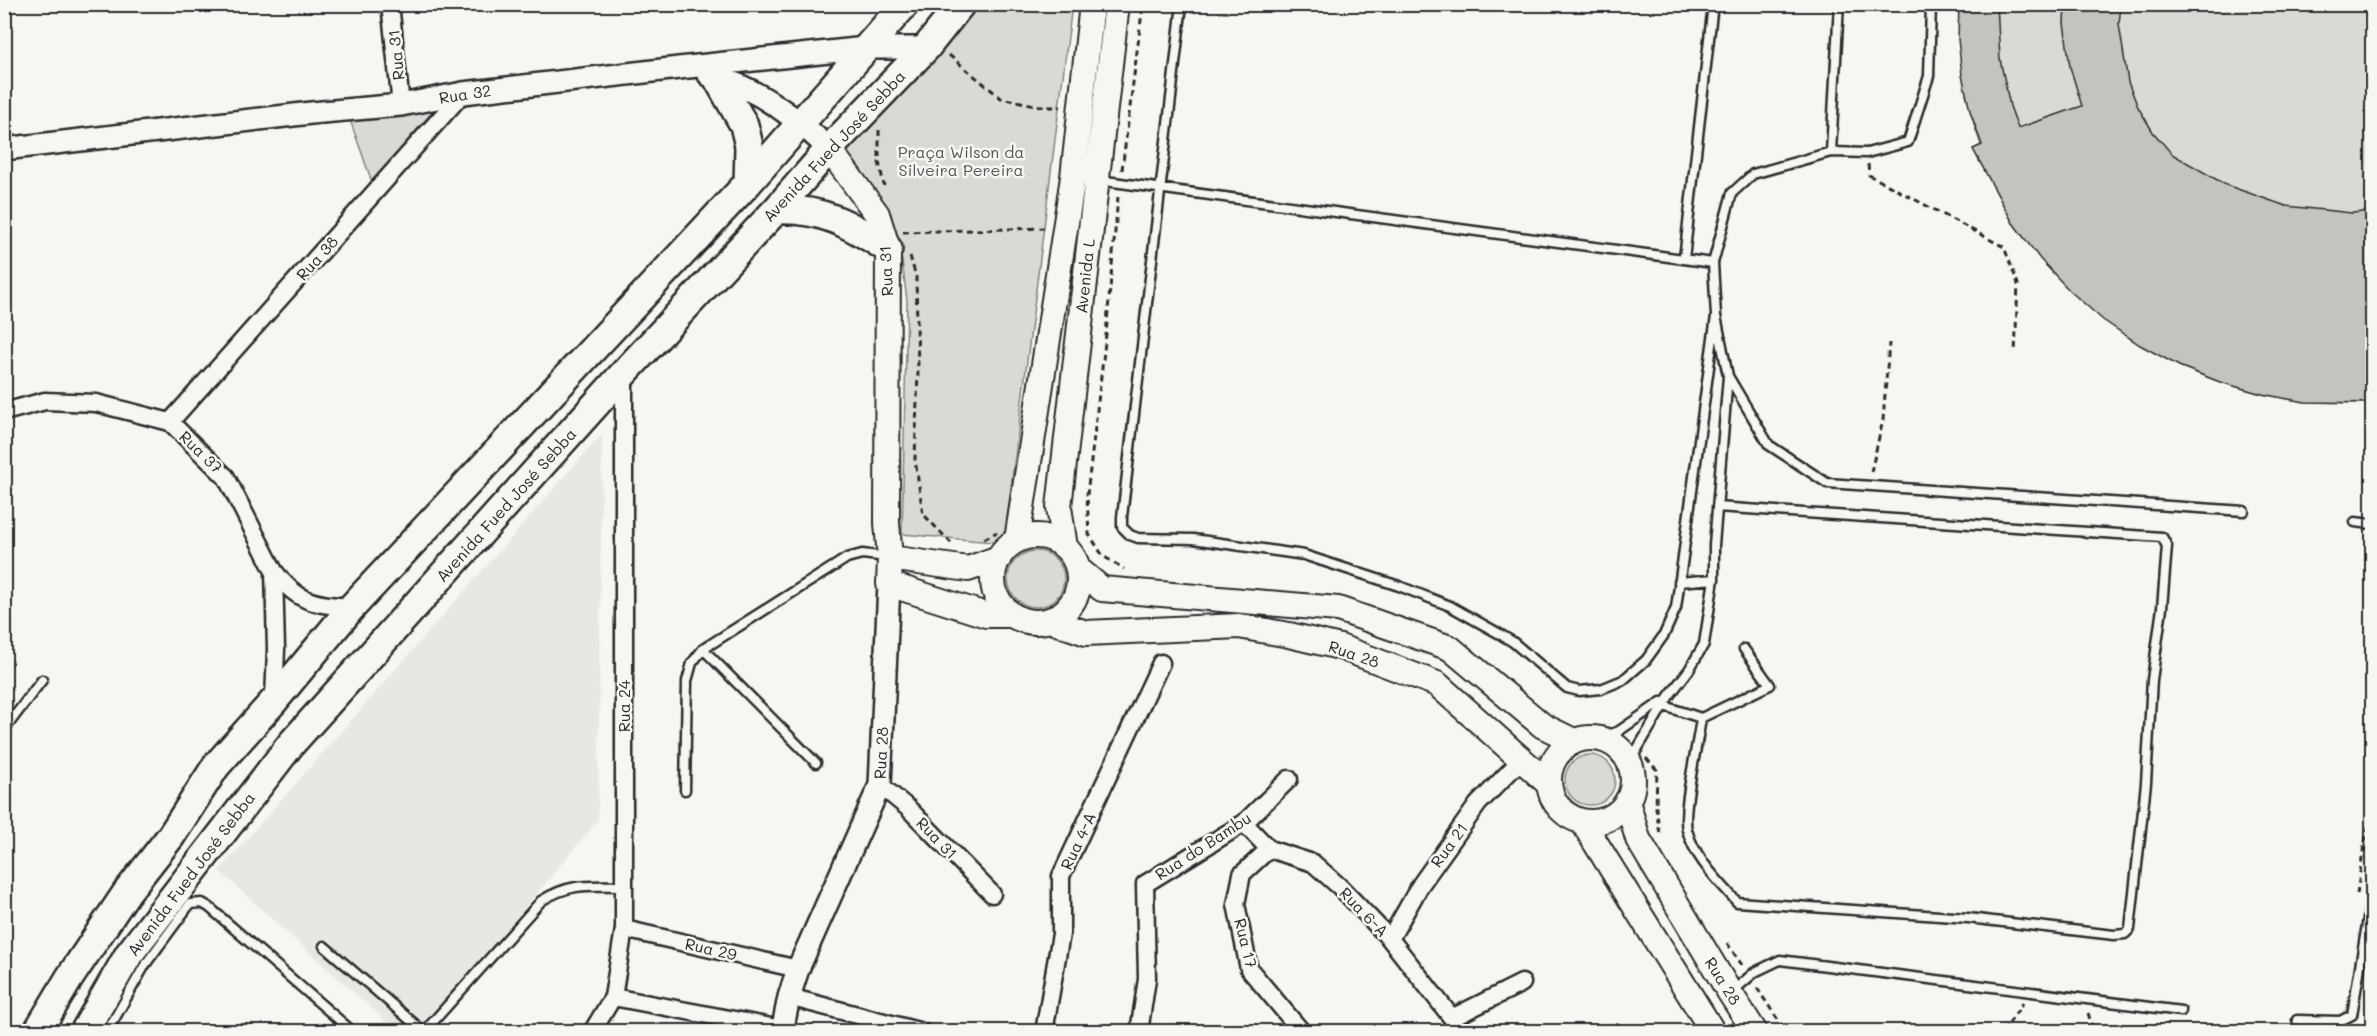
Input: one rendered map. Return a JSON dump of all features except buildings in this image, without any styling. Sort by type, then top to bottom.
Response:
[{"type":"main road","points":[[38,1032],[70,977],[127,892],[171,836],[216,766],[274,701],[352,607],[748,183],[905,4]]},
{"type":"main road","name":"Avenida Fued José Sebba","points":[[84,1032],[129,954],[291,744],[624,373],[776,210],[829,149],[929,44],[961,4]]},
{"type":"main road","name":"Avenida L","points":[[1092,4],[1092,110]]},
{"type":"main road","name":"Avenida L","points":[[1065,547],[1059,507],[1084,178],[1092,110],[1117,4]]},
{"type":"main road","points":[[716,76],[744,125],[749,146],[748,183]]},
{"type":"main road","name":"Rua 31","points":[[829,149],[898,240],[887,523],[890,558],[889,584]]},
{"type":"main road","name":"Avenida L","points":[[1009,532],[1065,230],[1084,178]]},
{"type":"main road","points":[[776,210],[797,209],[821,213],[898,240]]},
{"type":"main road","points":[[889,584],[986,615],[1012,615],[1036,622],[1049,620],[1070,606],[1079,582],[1078,569],[1073,557],[1065,547],[1042,536],[1030,537],[1009,532],[1007,548],[999,558],[994,570],[993,582],[1000,600],[1012,615]]},
{"type":"main road","points":[[890,558],[968,569],[999,558]]},
{"type":"main road","points":[[1078,569],[1102,589],[1278,602],[1338,609],[1450,648],[1544,726],[1574,741]]},
{"type":"main road","name":"Rua 28","points":[[1049,620],[1086,633],[1239,627],[1289,634],[1340,647],[1437,684],[1549,784]]},
{"type":"main road","points":[[1600,738],[1612,743],[1629,763],[1633,776],[1632,789],[1619,812],[1607,819],[1595,822],[1582,821],[1569,816],[1559,808],[1552,796],[1549,784],[1550,770],[1555,758],[1563,748],[1574,741],[1600,738]]},
{"type":"main road","name":"Rua 28","points":[[1627,801],[1638,840],[1755,1032]]},
{"type":"main road","points":[[1582,821],[1713,1032]]},
{"type":"street","name":"Rua 31","points":[[390,4],[401,105]]},
{"type":"street","name":"Rua 32","points":[[4,149],[311,113],[401,105],[463,93],[680,68],[866,48],[929,44]]},
{"type":"street","name":"Rua 31","points":[[680,68],[734,81],[802,123],[829,149]]},
{"type":"street","name":"Rua 38","points":[[170,422],[463,93]]},
{"type":"street","name":"Rua 24","points":[[592,1032],[613,997],[624,928],[624,373]]},
{"type":"street","name":"Rua 37","points":[[4,412],[45,401],[96,404],[170,422],[226,477],[274,571],[288,590],[308,601],[352,607]]},
{"type":"street","name":"Rua 37","points":[[274,571],[276,649],[274,701]]},
{"type":"street","name":"Rua 28","points":[[782,1030],[798,969],[880,785],[889,584]]},
{"type":"street","name":"Rua 4-A","points":[[1044,1032],[1062,933],[1061,876],[1161,663]]},
{"type":"street","name":"Rua 21","points":[[1390,939],[1432,867],[1478,804],[1521,759]]},
{"type":"street","name":"Rua do Bambu","points":[[1139,1032],[1147,980],[1145,884],[1244,823],[1289,779]]},
{"type":"street","name":"Rua 31","points":[[880,785],[908,808],[992,894]]},
{"type":"street","name":"Rua 6-A","points":[[1244,823],[1269,849],[1313,863],[1340,887],[1390,939],[1455,1025]]},
{"type":"street","name":"Rua 17","points":[[1269,849],[1242,874],[1236,904],[1249,969],[1302,1032]]},
{"type":"street","name":"Rua 29","points":[[624,928],[798,969]]},
{"type":"street","points":[[1455,1025],[1522,983]]},
{"type":"street","points":[[613,997],[782,1030]]},
{"type":"street","points":[[789,997],[922,1032]]},
{"type":"lane","points":[[1182,4],[1122,517],[1122,527],[1130,535],[1138,538],[1193,540],[1304,555],[1399,586],[1450,606],[1513,642],[1567,688],[1579,691],[1601,688],[1623,680],[1646,660],[1664,635],[1676,608],[1716,316]]},
{"type":"lane","points":[[1684,259],[1704,67],[1713,4]]},
{"type":"lane","points":[[1831,152],[1839,4]]},
{"type":"lane","points":[[1629,763],[1661,706],[1689,670],[1704,644],[1714,579],[1717,507],[1728,376],[1716,316],[1713,263],[1732,193],[1753,174],[1831,152],[1867,153],[1908,142],[1929,76],[1931,4]]},
{"type":"lane","points":[[1084,178],[1713,263]]},
{"type":"lane","points":[[1728,376],[1769,445],[1827,483],[2244,511]]},
{"type":"lane","points":[[1701,718],[1689,790],[1686,828],[1701,861],[1737,902],[1968,918],[2114,935],[2124,934],[2130,929],[2149,748],[2152,680],[2162,608],[2167,546],[2162,537],[1717,507]]},
{"type":"lane","points":[[2355,522],[2373,524]]},
{"type":"lane","points":[[685,790],[687,681],[692,663],[703,649],[847,558],[862,554],[890,558]]},
{"type":"lane","points":[[1679,582],[1714,579]]},
{"type":"lane","points":[[703,649],[816,763]]},
{"type":"lane","points":[[1600,738],[1619,731],[1661,706],[1701,718],[1770,685],[1744,649]]},
{"type":"lane","points":[[4,730],[42,680]]},
{"type":"lane","points":[[324,946],[424,1032],[541,900],[557,890],[572,886],[624,886]]},
{"type":"lane","points":[[2296,1020],[2340,1021],[2352,1015],[2373,894]]},
{"type":"lane","points":[[107,1032],[145,965],[171,929],[190,904],[202,903],[353,1032]]},
{"type":"lane","points":[[1730,993],[1755,972],[1780,960],[2181,1011]]},
{"type":"path","points":[[929,44],[1001,98],[1045,107],[1130,110]]},
{"type":"path","points":[[880,125],[879,162],[885,192]]},
{"type":"path","points":[[1867,153],[1869,176],[2004,247],[2018,284],[2015,353]]},
{"type":"path","points":[[962,546],[953,545],[923,514],[915,459],[918,371],[916,277],[898,240],[1047,228],[1065,230]]},
{"type":"path","points":[[1868,486],[1883,420],[1889,343]]},
{"type":"path","points":[[980,542],[996,532],[1009,532]]},
{"type":"path","points":[[2362,851],[2373,848]]},
{"type":"path","points":[[2003,1032],[2031,992]]},
{"type":"path","points":[[2083,998],[2094,1032]]},
{"type":"shaded area","points":[[602,434],[598,820],[422,1031],[397,1031],[219,871]]},
{"type":"green space","name":"Praça Wilson da Silveira Pereira","points":[[979,5],[1072,5],[1004,543],[902,534],[907,301],[902,261],[885,211],[843,150],[889,104]]},
{"type":"green space","points":[[1959,5],[2372,5],[2372,403],[2305,402],[2262,394],[2220,382],[2179,366],[2013,223],[1973,149],[1981,145],[1970,110],[1963,76]]},
{"type":"green space","points":[[434,110],[372,182],[350,120]]},
{"type":"green space","points":[[1036,551],[1047,553],[1056,559],[1062,568],[1064,579],[1062,590],[1056,599],[1047,605],[1036,607],[1025,605],[1016,599],[1010,590],[1008,579],[1010,568],[1016,559],[1025,553]]},
{"type":"green space","points":[[1590,755],[1608,762],[1615,780],[1608,798],[1590,805],[1572,798],[1565,780],[1572,762]]}]
